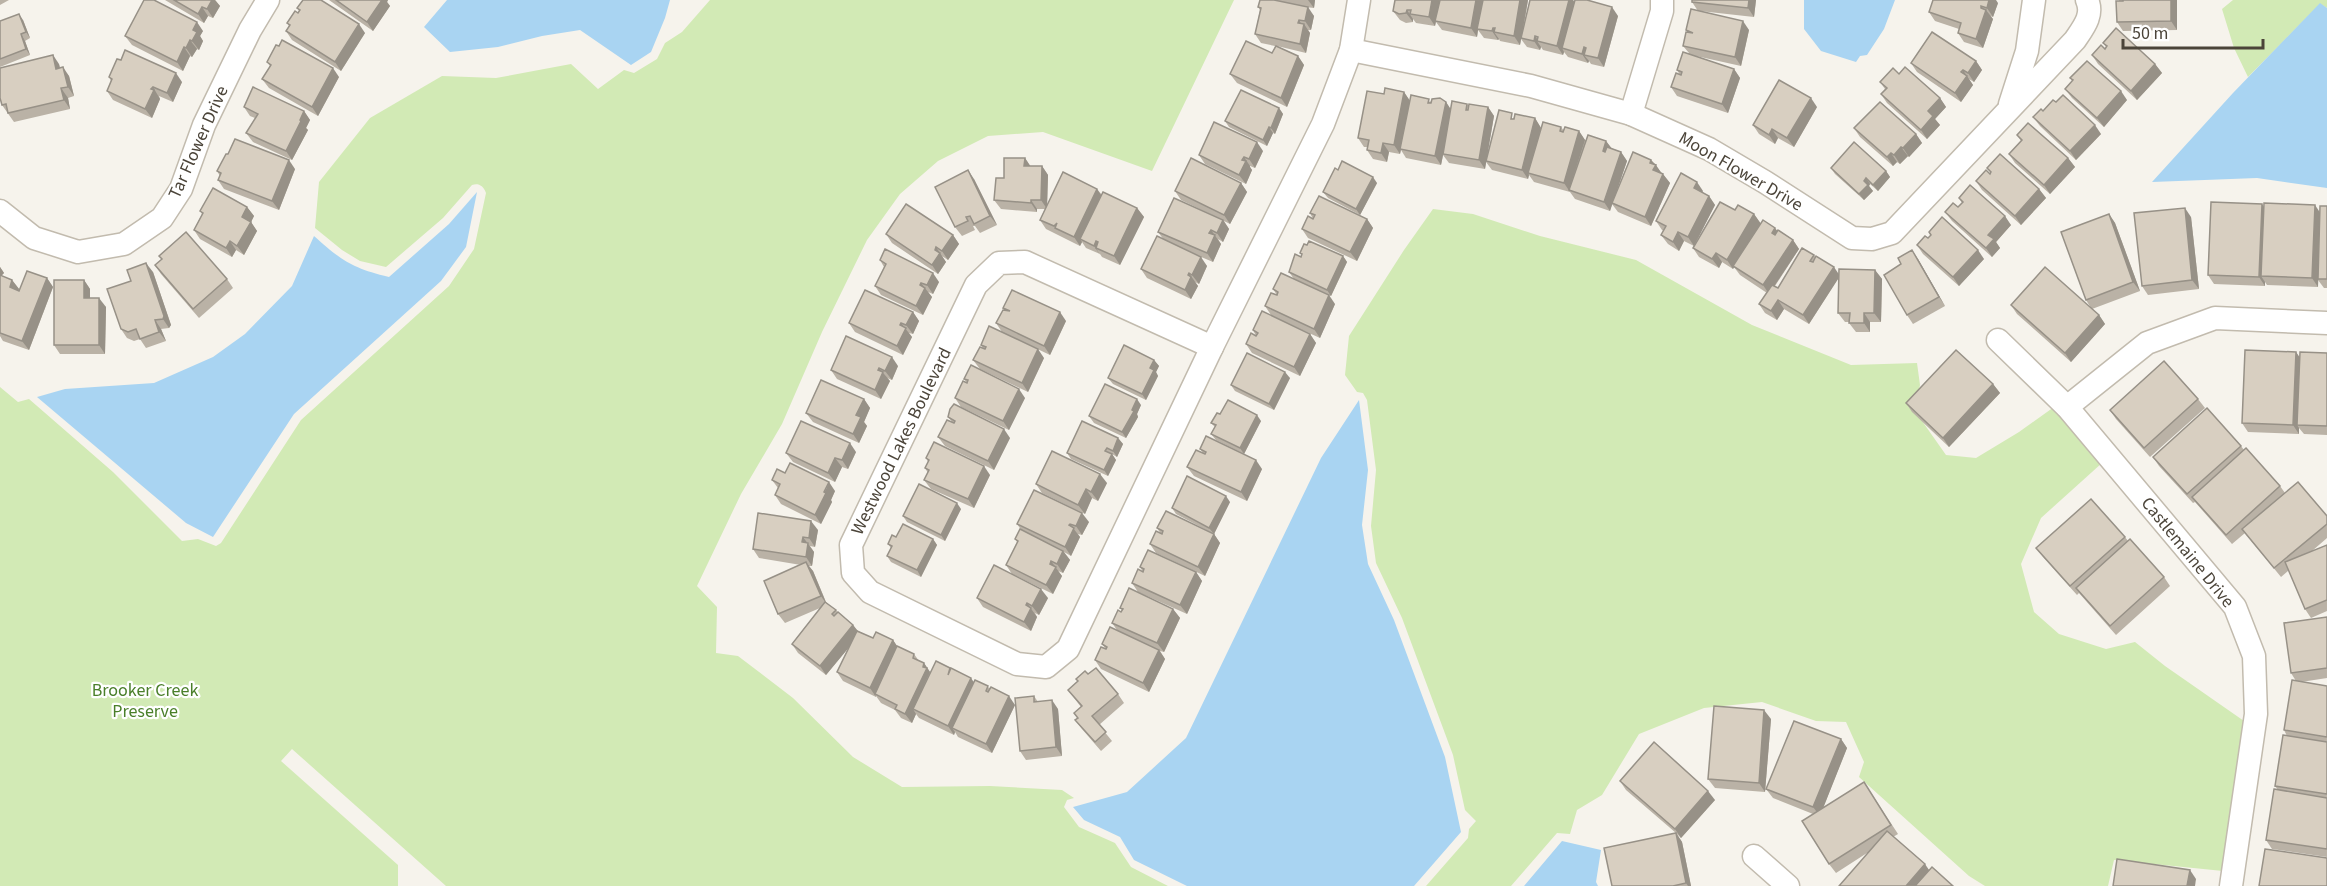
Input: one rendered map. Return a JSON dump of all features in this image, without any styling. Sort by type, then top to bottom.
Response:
[{"type":"street","name":"Tar Flower Drive","points":[[0,211],[34,238],[78,252],[124,244],[162,218],[181,189],[204,125],[250,30],[268,0]]},
{"type":"street","name":"Westwood Lakes Boulevard","points":[[1212,347],[1025,262],[999,263],[976,285],[851,545],[853,573],[870,592],[1017,664],[1046,667],[1068,649],[1212,347],[1323,124],[1351,50],[1359,0]]},
{"type":"street","points":[[1630,114],[1662,11],[1662,0]]},
{"type":"street","name":"Moon Flower Drive","points":[[2008,111],[2027,51],[2034,0]]},
{"type":"street","name":"Moon Flower Drive","points":[[1351,50],[1532,86],[1630,114],[1708,148],[1852,238],[1872,239],[1892,233],[2074,40],[2087,23],[2090,8],[2087,0]]},
{"type":"street","points":[[2067,406],[2147,344],[2216,318],[2327,323]]},
{"type":"street","name":"Castlemaine Drive","points":[[1998,340],[2067,406],[2235,608],[2254,656],[2256,714],[2232,886]]},
{"type":"street","points":[[1754,856],[1788,886]]},
{"type":"green space","name":"Brooker Creek Preserve","points":[[710,0],[1234,0],[1152,171],[1043,132],[988,136],[938,161],[900,194],[867,240],[822,332],[782,424],[741,494],[697,586],[717,607],[716,653],[738,656],[793,698],[853,757],[902,787],[990,786],[1062,790],[1074,798],[1067,800],[1064,807],[1079,827],[1115,843],[1131,867],[1168,886],[446,886],[292,749],[281,761],[398,865],[398,886],[0,886],[0,387],[18,402],[29,399],[113,472],[182,541],[198,539],[216,546],[221,543],[301,420],[449,286],[474,249],[486,193],[482,186],[476,184],[472,185],[443,218],[386,267],[360,261],[315,228],[319,182],[370,118],[442,76],[496,78],[571,64],[598,89],[624,70],[634,73],[657,59],[665,43],[682,32]]},
{"type":"green space","points":[[2233,0],[2327,0],[2327,8],[2320,4],[2248,77],[2234,48],[2222,9]]},
{"type":"green space","points":[[1433,209],[1473,214],[1540,236],[1636,260],[1752,325],[1851,365],[1917,363],[1920,385],[1915,411],[1946,455],[1976,458],[2054,407],[2102,463],[2041,518],[2021,564],[2034,612],[2059,634],[2106,649],[2135,642],[2165,666],[2244,721],[2223,871],[2114,860],[2108,886],[1985,886],[1969,876],[1859,777],[1864,762],[1846,722],[1816,721],[1762,702],[1704,708],[1639,734],[1602,795],[1577,810],[1570,834],[1557,833],[1511,886],[1426,886],[1468,838],[1469,829],[1476,821],[1465,810],[1453,755],[1402,618],[1376,563],[1371,526],[1376,470],[1367,400],[1363,393],[1357,392],[1345,375],[1349,336]]},
{"type":"water","points":[[447,0],[670,0],[651,52],[631,65],[580,30],[542,36],[498,47],[450,52],[424,27]]},
{"type":"water","points":[[1804,0],[1895,0],[1884,29],[1867,55],[1860,56],[1856,62],[1821,51],[1804,29]]},
{"type":"water","points":[[2320,3],[2327,8],[2327,188],[2257,178],[2152,182],[2233,93]]},
{"type":"water","points":[[477,192],[466,247],[441,281],[294,414],[213,537],[186,523],[37,397],[65,389],[154,383],[213,357],[245,334],[292,286],[314,236],[348,263],[389,277],[449,224]]},
{"type":"water","points":[[1359,400],[1368,470],[1362,525],[1368,564],[1394,620],[1445,757],[1461,832],[1414,886],[1187,886],[1134,860],[1120,837],[1084,820],[1073,807],[1127,792],[1186,738],[1321,458]]},
{"type":"water","points":[[1562,841],[1601,850],[1596,882],[1598,886],[1524,886]]},
{"type":"building","points":[[144,0],[154,0],[197,22],[193,30],[197,32],[186,48],[184,47],[177,62],[125,36]]},
{"type":"building","points":[[174,0],[212,0],[207,9],[202,7],[198,14]]},
{"type":"building","points":[[303,0],[321,0],[359,24],[335,62],[286,31],[290,25],[287,23],[295,11],[298,13],[300,10],[297,8]]},
{"type":"building","points":[[336,0],[382,0],[367,22]]},
{"type":"building","points":[[1260,0],[1274,0],[1308,7],[1305,21],[1299,20],[1298,23],[1304,24],[1300,44],[1255,34],[1261,8],[1258,7]]},
{"type":"building","points":[[1395,0],[1432,0],[1429,17],[1410,14],[1411,10],[1399,14],[1393,11]]},
{"type":"building","points":[[1440,0],[1476,0],[1471,28],[1435,21]]},
{"type":"building","points":[[1483,0],[1520,0],[1514,36],[1494,32],[1495,28],[1492,31],[1477,29]]},
{"type":"building","points":[[1530,0],[1569,0],[1557,46],[1537,41],[1538,37],[1535,36],[1534,41],[1521,38]]},
{"type":"building","points":[[1575,0],[1587,0],[1612,7],[1598,58],[1584,55],[1586,48],[1584,47],[1582,54],[1562,48]]},
{"type":"building","points":[[1692,0],[1749,0],[1748,8],[1692,2]]},
{"type":"building","points":[[1933,0],[1989,0],[1987,8],[1981,6],[1986,10],[1976,39],[1958,33],[1961,23],[1929,12]]},
{"type":"building","points":[[2171,0],[2171,21],[2117,22],[2116,1]]},
{"type":"building","points":[[1691,9],[1743,21],[1735,57],[1683,46],[1686,32],[1693,33],[1686,30]]},
{"type":"building","points":[[19,14],[26,32],[21,34],[26,49],[0,59],[0,21]]},
{"type":"building","points":[[2116,28],[2155,64],[2131,91],[2092,55],[2101,45],[2105,49],[2107,46],[2103,43]]},
{"type":"building","points":[[1932,32],[1976,61],[1968,73],[1963,70],[1961,72],[1967,76],[1955,93],[1911,63]]},
{"type":"building","points":[[282,40],[333,68],[312,107],[262,79],[271,65],[267,62],[276,45],[279,46]]},
{"type":"building","points":[[1246,41],[1272,53],[1276,46],[1298,56],[1281,98],[1230,74]]},
{"type":"building","points":[[125,50],[176,73],[167,93],[153,87],[151,89],[154,90],[145,109],[107,91],[112,79],[109,77],[117,59],[121,60]]},
{"type":"building","points":[[1683,52],[1734,69],[1722,104],[1671,87],[1676,73],[1681,75],[1682,72],[1677,70]]},
{"type":"building","points":[[53,55],[56,69],[63,67],[68,87],[61,88],[64,100],[8,113],[6,104],[2,105],[0,98],[0,68]]},
{"type":"building","points":[[2087,61],[2121,91],[2097,118],[2065,89],[2073,80],[2070,78]]},
{"type":"building","points":[[1905,67],[1940,98],[1928,111],[1933,116],[1921,130],[1881,94],[1887,88],[1880,82],[1893,68],[1899,74]]},
{"type":"building","points":[[1779,80],[1811,98],[1787,138],[1772,129],[1769,135],[1753,125]]},
{"type":"building","points":[[253,87],[304,111],[286,151],[246,133],[258,114],[244,107]]},
{"type":"building","points":[[1385,88],[1404,92],[1394,145],[1383,143],[1381,153],[1367,150],[1369,140],[1358,138],[1367,91],[1384,94]]},
{"type":"building","points":[[1241,90],[1279,108],[1263,140],[1225,121]]},
{"type":"building","points":[[1411,95],[1429,99],[1428,103],[1431,103],[1432,99],[1440,98],[1446,102],[1435,156],[1400,149]]},
{"type":"building","points":[[2063,95],[2095,125],[2070,151],[2033,117],[2041,109],[2043,111],[2053,100],[2056,102]]},
{"type":"building","points":[[1452,101],[1467,104],[1466,110],[1469,104],[1488,107],[1479,160],[1443,154]]},
{"type":"building","points":[[1880,102],[1916,134],[1903,148],[1901,147],[1894,155],[1891,153],[1887,157],[1854,128]]},
{"type":"building","points":[[1499,110],[1512,113],[1511,119],[1514,119],[1515,114],[1535,118],[1522,170],[1486,161]]},
{"type":"building","points":[[1214,122],[1257,142],[1249,159],[1244,157],[1242,160],[1246,161],[1239,175],[1199,155]]},
{"type":"building","points":[[1543,122],[1561,127],[1560,131],[1563,132],[1565,127],[1579,131],[1564,183],[1528,173]]},
{"type":"building","points":[[2028,123],[2068,158],[2044,185],[2009,154],[2022,140],[2017,135]]},
{"type":"building","points":[[1588,135],[1606,141],[1603,151],[1605,152],[1607,147],[1621,152],[1604,202],[1569,190]]},
{"type":"building","points":[[235,139],[289,160],[272,201],[218,180],[221,173],[217,171]]},
{"type":"building","points":[[1854,142],[1886,171],[1873,185],[1866,178],[1864,181],[1868,185],[1859,194],[1831,168]]},
{"type":"building","points":[[1633,152],[1651,160],[1650,163],[1656,165],[1653,170],[1663,174],[1645,217],[1612,203]]},
{"type":"building","points":[[2000,154],[2039,189],[2015,216],[1976,181],[1986,170],[1990,174],[1987,168]]},
{"type":"building","points":[[1004,158],[1025,158],[1024,166],[1042,166],[1041,200],[1031,200],[1031,203],[994,200],[996,178],[1004,178]]},
{"type":"building","points":[[1191,158],[1241,183],[1224,215],[1175,191]]},
{"type":"building","points":[[1342,161],[1373,177],[1356,209],[1323,192],[1335,168],[1338,170]]},
{"type":"building","points":[[968,170],[990,216],[974,224],[970,216],[966,217],[968,221],[955,227],[935,187]]},
{"type":"building","points":[[1063,172],[1097,189],[1074,237],[1055,228],[1057,223],[1054,226],[1040,220]]},
{"type":"building","points":[[1681,173],[1697,182],[1694,188],[1709,196],[1688,237],[1678,232],[1673,242],[1661,235],[1666,226],[1656,221]]},
{"type":"building","points":[[1970,185],[2005,216],[1988,235],[1994,239],[1986,248],[1945,212],[1953,203],[1958,207],[1963,202],[1959,198]]},
{"type":"building","points":[[213,188],[247,207],[242,217],[251,222],[237,246],[230,241],[226,248],[194,230],[203,213],[200,211]]},
{"type":"building","points":[[1103,192],[1137,208],[1114,256],[1096,248],[1098,242],[1096,241],[1094,246],[1080,239]]},
{"type":"building","points":[[1319,196],[1367,219],[1350,252],[1302,229],[1308,216],[1313,219],[1315,215],[1310,213]]},
{"type":"building","points":[[1174,198],[1223,220],[1217,233],[1211,230],[1209,233],[1215,235],[1207,253],[1158,232]]},
{"type":"building","points":[[1720,202],[1735,210],[1738,205],[1754,214],[1727,260],[1716,253],[1712,259],[1693,248]]},
{"type":"building","points":[[2211,202],[2262,204],[2259,277],[2208,275]]},
{"type":"building","points":[[2264,203],[2315,205],[2312,278],[2261,276]]},
{"type":"building","points":[[906,204],[953,235],[942,251],[936,247],[935,250],[940,253],[932,265],[886,234]]},
{"type":"building","points":[[2320,206],[2327,206],[2327,279],[2318,279]]},
{"type":"building","points":[[2185,208],[2192,280],[2142,286],[2134,213]]},
{"type":"building","points":[[2109,214],[2133,282],[2086,300],[2061,232]]},
{"type":"building","points":[[1942,217],[1978,250],[1953,277],[1917,245],[1925,236],[1928,238],[1931,235],[1929,232]]},
{"type":"building","points":[[1763,220],[1775,228],[1772,233],[1775,235],[1778,230],[1793,240],[1763,285],[1733,266]]},
{"type":"building","points":[[186,232],[227,279],[193,309],[155,265],[162,259],[159,256]]},
{"type":"building","points":[[1157,236],[1201,257],[1192,275],[1189,273],[1188,275],[1191,277],[1185,290],[1141,269]]},
{"type":"building","points":[[1309,241],[1343,256],[1327,290],[1289,272],[1295,254],[1301,257],[1300,253],[1304,244],[1307,245]]},
{"type":"building","points":[[1802,248],[1814,255],[1810,261],[1813,262],[1816,256],[1834,267],[1803,315],[1778,300],[1771,311],[1759,304],[1772,285],[1778,288]]},
{"type":"building","points":[[885,249],[933,273],[927,285],[921,283],[920,285],[925,288],[916,306],[875,286],[886,264],[880,260]]},
{"type":"building","points":[[1912,250],[1939,297],[1907,315],[1884,275],[1901,264],[1898,258]]},
{"type":"building","points":[[146,263],[164,316],[163,319],[155,320],[159,332],[140,339],[136,329],[128,332],[121,329],[107,289],[131,281],[127,270]]},
{"type":"building","points":[[2045,267],[2099,315],[2065,353],[2011,305]]},
{"type":"building","points":[[1839,269],[1875,270],[1874,313],[1864,313],[1864,323],[1849,323],[1850,313],[1838,313]]},
{"type":"building","points":[[27,271],[47,278],[22,341],[0,333],[0,275],[12,280],[10,287],[19,291]]},
{"type":"building","points":[[1281,273],[1329,295],[1314,329],[1265,306],[1271,293],[1277,295],[1278,292],[1273,289]]},
{"type":"building","points":[[54,280],[84,280],[84,298],[99,298],[99,345],[54,345]]},
{"type":"building","points":[[865,290],[913,312],[906,325],[901,323],[900,325],[906,328],[897,346],[849,323]]},
{"type":"building","points":[[1012,290],[1060,312],[1044,346],[996,323],[1003,310],[1010,311],[1003,308]]},
{"type":"building","points":[[1262,311],[1310,334],[1294,367],[1246,344],[1251,333],[1256,336],[1258,333],[1253,330]]},
{"type":"building","points":[[989,326],[1038,349],[1022,383],[973,360],[980,347],[985,349],[986,347],[981,345]]},
{"type":"building","points":[[846,336],[892,357],[885,371],[879,368],[878,370],[883,372],[875,390],[831,370]]},
{"type":"building","points":[[1124,345],[1154,360],[1150,368],[1154,370],[1142,394],[1108,378]]},
{"type":"building","points":[[1956,350],[1993,384],[1943,438],[1906,403]]},
{"type":"building","points":[[2245,350],[2296,352],[2293,425],[2242,423]]},
{"type":"building","points":[[2300,352],[2327,353],[2327,426],[2297,425]]},
{"type":"building","points":[[1247,353],[1285,372],[1269,404],[1231,385]]},
{"type":"building","points":[[2164,361],[2198,399],[2144,448],[2110,410]]},
{"type":"building","points":[[971,365],[1019,389],[1003,421],[955,398],[963,381],[967,383],[968,380],[964,379]]},
{"type":"building","points":[[821,380],[864,399],[856,415],[861,417],[853,434],[806,413]]},
{"type":"building","points":[[1105,384],[1137,399],[1132,410],[1134,411],[1122,432],[1089,416]]},
{"type":"building","points":[[1228,400],[1257,415],[1240,448],[1211,434],[1216,425],[1211,423],[1217,413],[1220,414]]},
{"type":"building","points":[[954,404],[1004,429],[988,461],[938,437],[947,420],[954,423],[955,421],[948,417]]},
{"type":"building","points":[[2207,408],[2241,446],[2187,494],[2153,457]]},
{"type":"building","points":[[801,421],[850,443],[842,460],[835,458],[828,473],[786,453]]},
{"type":"building","points":[[1082,421],[1118,438],[1113,451],[1107,448],[1105,451],[1112,454],[1104,470],[1067,453]]},
{"type":"building","points":[[1206,436],[1256,460],[1241,492],[1187,467],[1196,450],[1205,454],[1206,452],[1200,449]]},
{"type":"building","points":[[934,442],[984,466],[968,499],[924,480],[929,470],[925,468],[929,460],[926,458]]},
{"type":"building","points":[[2246,448],[2280,486],[2226,535],[2192,497]]},
{"type":"building","points":[[1052,451],[1100,474],[1091,492],[1086,489],[1078,505],[1036,484]]},
{"type":"building","points":[[790,463],[829,482],[815,515],[775,495],[780,484],[772,480],[777,469],[785,473]]},
{"type":"building","points":[[1187,476],[1226,496],[1209,528],[1172,508]]},
{"type":"building","points":[[2298,482],[2327,516],[2327,524],[2274,568],[2242,529]]},
{"type":"building","points":[[919,484],[957,503],[941,535],[903,516]]},
{"type":"building","points":[[1034,490],[1082,513],[1076,526],[1069,525],[1074,528],[1065,547],[1017,524]]},
{"type":"building","points":[[2091,499],[2125,537],[2070,586],[2036,548]]},
{"type":"building","points":[[1166,511],[1214,534],[1198,567],[1150,544],[1156,531],[1162,534],[1163,531],[1157,528]]},
{"type":"building","points":[[758,513],[811,521],[809,538],[803,537],[802,542],[808,543],[806,557],[753,549]]},
{"type":"building","points":[[903,524],[933,539],[917,570],[887,556],[892,546],[888,544],[892,535],[896,537]]},
{"type":"building","points":[[1020,529],[1063,551],[1057,564],[1051,561],[1050,564],[1056,567],[1046,585],[1006,565],[1018,541],[1015,539]]},
{"type":"building","points":[[2130,539],[2164,577],[2110,626],[2076,588]]},
{"type":"building","points":[[2327,545],[2327,600],[2305,609],[2285,562]]},
{"type":"building","points":[[1148,550],[1196,572],[1180,605],[1132,583],[1138,569],[1143,572],[1144,569],[1140,567]]},
{"type":"building","points":[[806,562],[821,596],[778,614],[764,581]]},
{"type":"building","points":[[994,565],[1041,589],[1032,606],[1027,603],[1026,605],[1031,608],[1024,622],[977,598]]},
{"type":"building","points":[[1129,588],[1173,609],[1157,643],[1112,623],[1118,610],[1121,612],[1123,609],[1120,608]]},
{"type":"building","points":[[825,602],[836,610],[832,614],[834,616],[838,612],[853,625],[820,666],[792,644]]},
{"type":"building","points":[[2327,617],[2327,668],[2291,673],[2284,623]]},
{"type":"building","points":[[1110,627],[1159,650],[1143,683],[1095,660],[1101,647],[1106,649],[1107,647],[1102,644]]},
{"type":"building","points":[[857,631],[873,638],[876,632],[893,640],[870,688],[837,672]]},
{"type":"building","points":[[897,646],[914,654],[913,658],[924,663],[923,667],[927,668],[905,714],[895,709],[897,705],[875,694]]},
{"type":"building","points":[[936,661],[950,668],[948,675],[951,668],[971,678],[948,726],[913,709]]},
{"type":"building","points":[[1096,668],[1118,694],[1092,716],[1106,732],[1095,742],[1075,720],[1078,718],[1074,713],[1082,706],[1068,690],[1085,671],[1088,674]]},
{"type":"building","points":[[975,680],[988,686],[986,691],[988,692],[991,687],[1009,696],[986,744],[952,728]]},
{"type":"building","points":[[2292,680],[2327,686],[2327,737],[2284,730]]},
{"type":"building","points":[[1034,696],[1034,702],[1052,700],[1056,747],[1020,751],[1015,698]]},
{"type":"building","points":[[1714,706],[1764,710],[1759,783],[1708,779]]},
{"type":"building","points":[[1794,721],[1841,739],[1813,807],[1766,789]]},
{"type":"building","points":[[2283,735],[2327,742],[2327,794],[2275,786]]},
{"type":"building","points":[[1654,742],[1708,791],[1675,829],[1620,781]]},
{"type":"building","points":[[1864,782],[1891,825],[1829,864],[1802,821]]},
{"type":"building","points":[[2274,789],[2327,798],[2327,849],[2266,840]]},
{"type":"building","points":[[1887,831],[1925,864],[1906,886],[1839,886]]},
{"type":"building","points":[[1676,833],[1686,883],[1673,886],[1612,886],[1604,848]]},
{"type":"building","points":[[2265,849],[2327,858],[2327,886],[2259,886]]},
{"type":"building","points":[[2117,859],[2190,870],[2187,886],[2113,886]]},
{"type":"building","points":[[1932,867],[1953,886],[1915,886]]}]
